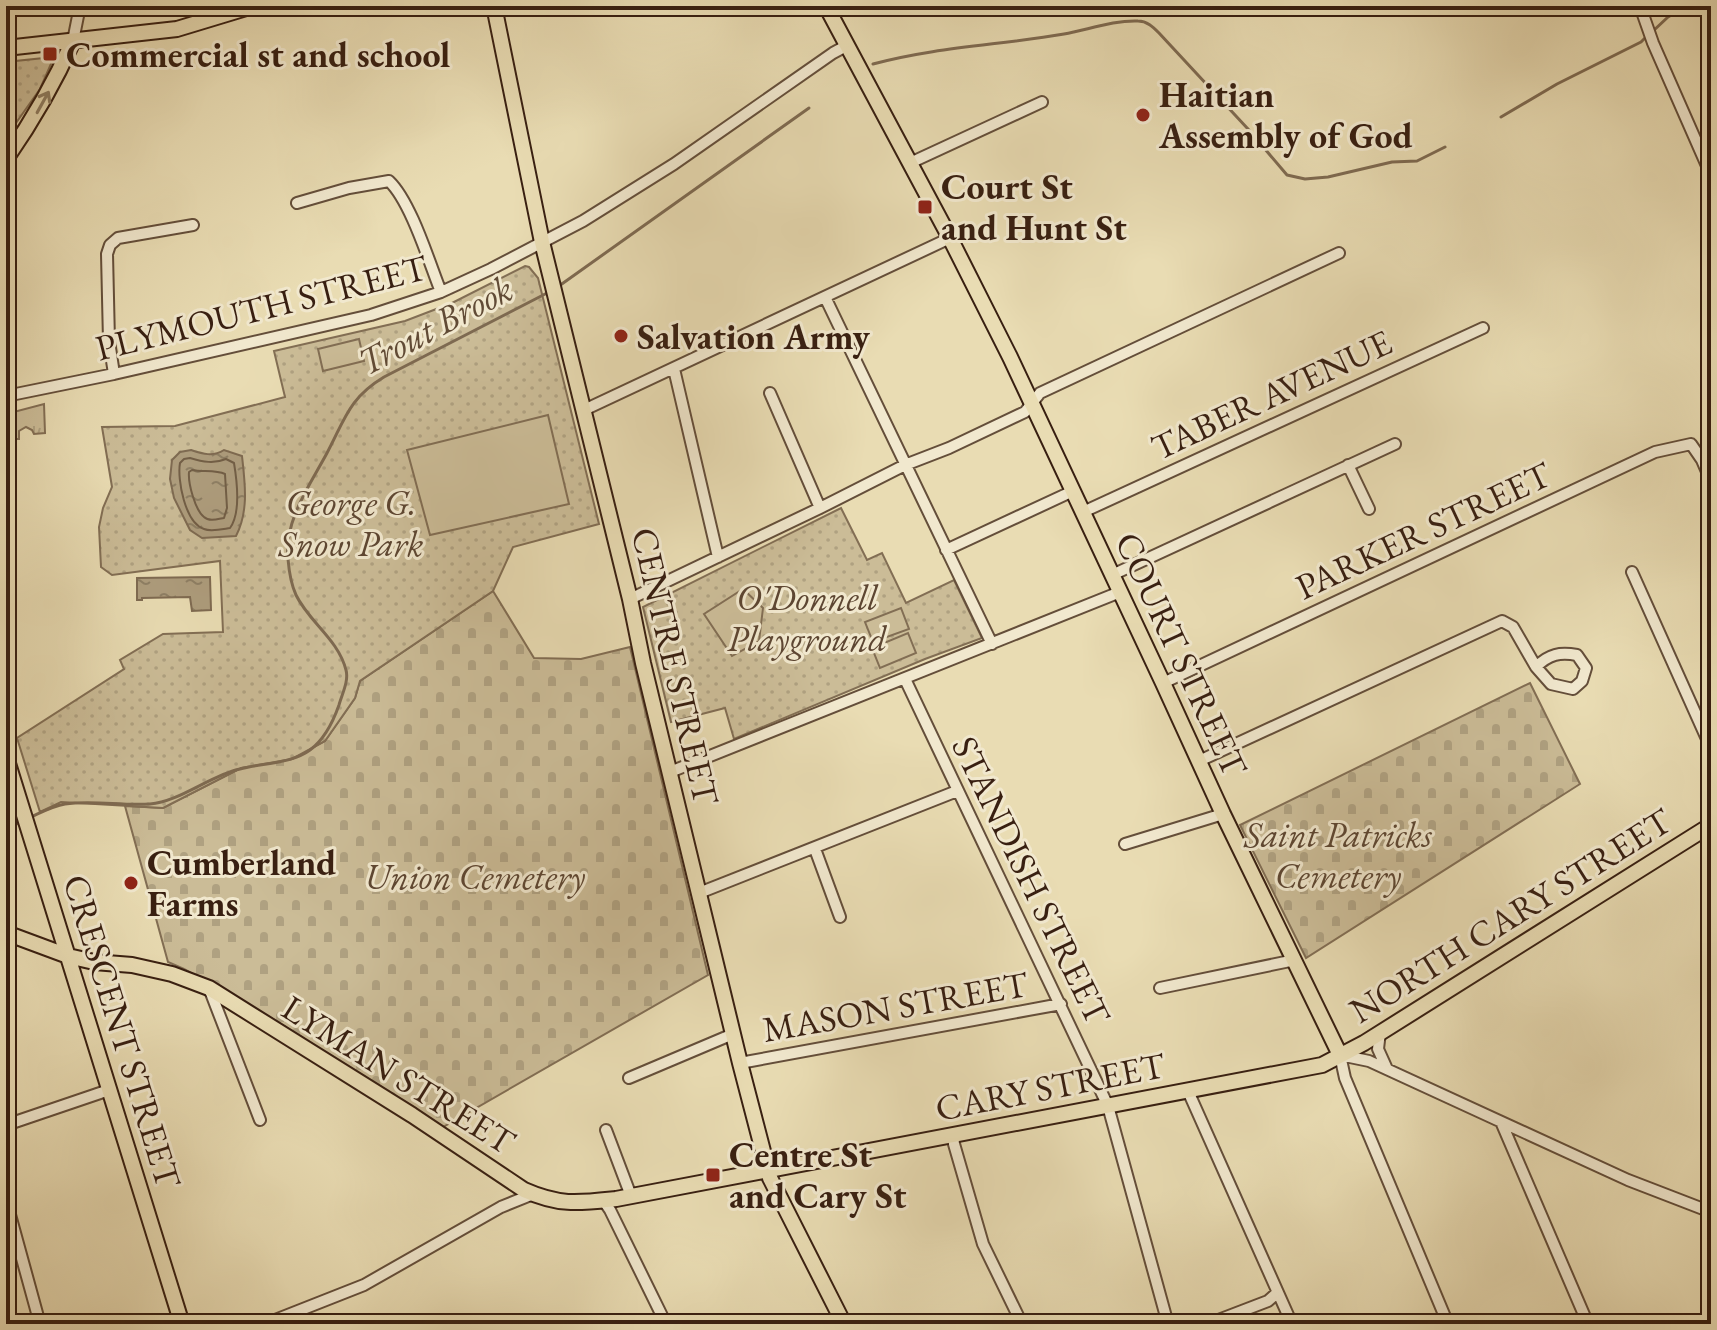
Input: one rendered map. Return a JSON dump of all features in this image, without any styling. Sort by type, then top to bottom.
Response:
[{"type":"main road","points":[[6,48],[177,29],[253,6]]},
{"type":"main road","name":"CENTRE STREET","points":[[494,6],[542,242],[768,1169],[782,1204],[844,1324]]},
{"type":"main road","name":"COURT STREET","points":[[826,6],[950,238],[1031,403],[1223,814],[1340,1055]]},
{"type":"main road","points":[[6,159],[43,102],[73,41]]},
{"type":"main road","name":"CRESCENT STREET","points":[[8,766],[182,1324]]},
{"type":"main road","name":"NORTH CARY STREET","points":[[1340,1055],[1711,825]]},
{"type":"main road","name":"LYMAN STREET","points":[[6,933],[68,956],[172,974],[209,988],[544,1199],[565,1203],[603,1200],[768,1169]]},
{"type":"main road","name":"CARY STREET","points":[[768,1169],[1313,1067],[1340,1055]]},
{"type":"street","points":[[73,41],[80,6]]},
{"type":"street","points":[[1640,6],[1653,43],[1706,151],[1711,175]]},
{"type":"street","name":"PLYMOUTH STREET","points":[[6,396],[371,315],[441,292],[583,221],[674,164],[846,46]]},
{"type":"street","points":[[910,163],[1042,102]]},
{"type":"street","points":[[297,203],[349,188],[389,181],[406,206],[441,292]]},
{"type":"street","points":[[114,374],[109,341],[107,254],[110,245],[118,238],[193,225]]},
{"type":"street","points":[[584,410],[950,238]]},
{"type":"street","points":[[630,599],[905,465],[1025,412],[1040,393],[1339,253]]},
{"type":"street","points":[[825,297],[992,644]]},
{"type":"street","name":"TABER AVENUE","points":[[1083,512],[1483,328]]},
{"type":"street","points":[[674,369],[718,557]]},
{"type":"street","points":[[770,393],[820,508]]},
{"type":"street","points":[[1112,575],[1395,444]]},
{"type":"street","name":"PARKER STREET","points":[[1163,683],[1655,452],[1691,444],[1711,481]]},
{"type":"street","points":[[1348,465],[1369,509]]},
{"type":"street","points":[[946,550],[1073,491]]},
{"type":"street","points":[[1632,572],[1711,748]]},
{"type":"street","points":[[670,772],[1120,592]]},
{"type":"street","points":[[1199,761],[1502,621],[1513,627],[1536,667],[1551,684],[1573,689],[1582,681],[1586,668],[1577,655],[1564,652],[1536,667]]},
{"type":"street","name":"STANDISH STREET","points":[[905,679],[1108,1106],[1168,1324]]},
{"type":"street","points":[[699,893],[957,791]]},
{"type":"street","points":[[1125,844],[1223,814]]},
{"type":"street","points":[[815,849],[840,917]]},
{"type":"street","points":[[1160,988],[1295,960]]},
{"type":"street","points":[[209,988],[260,1120]]},
{"type":"street","name":"MASON STREET","points":[[740,1063],[1061,1004]]},
{"type":"street","points":[[1380,1032],[1378,1049],[1387,1069]]},
{"type":"street","points":[[629,1078],[733,1034]]},
{"type":"street","points":[[1448,1324],[1345,1078],[1340,1055],[1369,1061],[1628,1180],[1711,1212]]},
{"type":"street","points":[[6,1125],[109,1090]]},
{"type":"street","points":[[1188,1091],[1292,1324]]},
{"type":"street","points":[[1502,1124],[1588,1324]]},
{"type":"street","points":[[606,1130],[631,1196]]},
{"type":"street","points":[[953,1135],[983,1244],[1022,1324]]},
{"type":"street","points":[[265,1324],[290,1320],[364,1285],[501,1207],[533,1194]]},
{"type":"street","points":[[6,1200],[40,1324]]},
{"type":"street","points":[[603,1200],[666,1324]]},
{"type":"street","points":[[1208,1324],[1268,1301],[1277,1293]]},
{"type":"green space","points":[[54,57],[40,89],[6,137],[6,62]]},
{"type":"green space","name":"George G. Snow Park","points":[[525,266],[538,278],[599,524],[513,547],[493,591],[360,681],[355,698],[325,741],[292,759],[241,768],[163,808],[61,802],[40,812],[17,738],[124,669],[120,660],[163,634],[223,632],[220,561],[112,575],[101,567],[99,527],[112,487],[102,427],[175,426],[285,397],[274,351],[405,321],[452,303]]},
{"type":"green space","points":[[359,339],[364,361],[323,371],[318,349]]},
{"type":"green space","points":[[44,404],[45,433],[34,434],[26,427],[19,431],[19,439],[6,439],[6,414]]},
{"type":"green space","points":[[548,415],[569,504],[430,535],[407,450]]},
{"type":"green space","name":"O'Donnell Playground","points":[[841,508],[867,560],[882,553],[906,603],[954,580],[982,638],[734,739],[725,708],[671,722],[643,607]]},
{"type":"green space","points":[[743,589],[763,608],[759,641],[732,656],[704,614]]},
{"type":"green space","name":"Union Cemetery","points":[[493,591],[534,658],[581,659],[630,647],[708,975],[443,1127],[268,1016],[168,962],[125,806],[163,808],[241,768],[292,759],[325,741],[355,698],[360,681]]},
{"type":"green space","points":[[901,608],[909,629],[873,642],[865,622]]},
{"type":"green space","points":[[908,633],[916,653],[880,668],[872,648]]},
{"type":"green space","name":"Saint Patricks Cemetery","points":[[1530,683],[1580,784],[1306,958],[1240,825]]},
{"type":"water","points":[[191,450],[212,454],[224,450],[242,456],[244,507],[236,536],[202,538],[190,530],[174,498],[170,479],[172,460],[180,452]]},
{"type":"water","points":[[210,577],[211,610],[192,611],[190,597],[137,600],[137,578]]},
{"type":"waterway","name":"Trout Brook","points":[[1652,32],[1668,17],[1687,6]]},
{"type":"waterway","name":"Trout Brook","points":[[873,64],[920,54],[1141,21],[1159,33],[1287,175],[1305,179],[1328,177],[1392,162],[1417,161],[1445,147]]},
{"type":"waterway","name":"Trout Brook","points":[[1501,117],[1646,37]]},
{"type":"waterway","name":"Trout Brook","points":[[559,286],[809,108]]},
{"type":"waterway","name":"Trout Brook","points":[[31,817],[65,804],[161,802],[229,772],[294,758],[315,746],[334,718],[347,674],[337,649],[302,605],[290,577],[290,530],[306,490],[349,410],[372,385],[549,292]]},
{"type":"waterway","name":"Trout Brook","points":[[6,828],[21,822]]},
{"type":"place","name":"Commercial st and school","points":[[50,54]]},
{"type":"place","name":"Haitian Assembly of God","points":[[1143,115]]},
{"type":"place","name":"Court St and Hunt St","points":[[925,207]]},
{"type":"place","name":"Salvation Army","points":[[621,336]]},
{"type":"place","name":"Cumberland Farms","points":[[131,883]]},
{"type":"place","name":"Centre St and Cary St","points":[[713,1175]]}]
